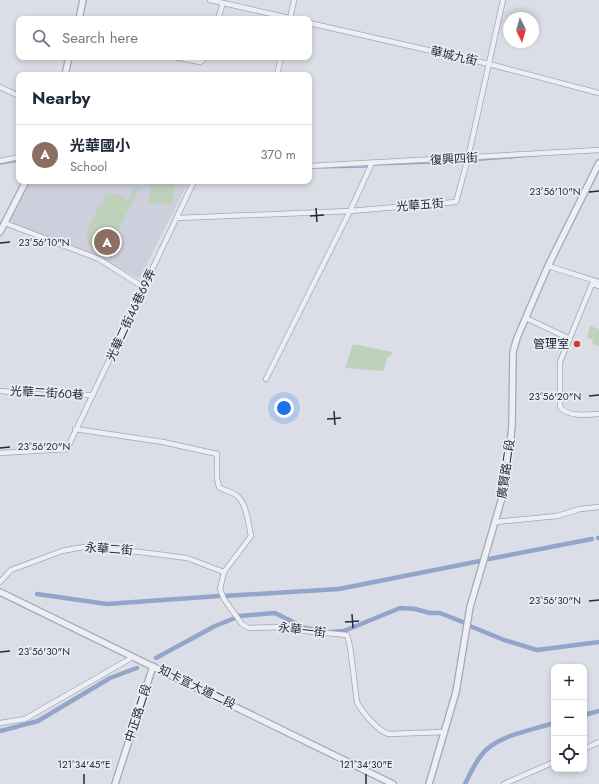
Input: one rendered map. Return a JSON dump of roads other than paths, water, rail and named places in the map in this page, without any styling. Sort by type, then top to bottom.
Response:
[{"type":"street","points":[[79,16],[83,0]]},
{"type":"street","points":[[210,0],[278,16]]},
{"type":"street","points":[[291,16],[294,0]]},
{"type":"street","name":"光華五街","points":[[178,218],[350,211],[456,202],[468,158],[503,0]]},
{"type":"street","points":[[219,16],[222,3]]},
{"type":"street","name":"華城九街","points":[[312,23],[489,64],[599,93]]},
{"type":"street","points":[[66,72],[68,60]]},
{"type":"street","points":[[190,60],[200,62],[202,60]]},
{"type":"street","points":[[277,72],[280,60]]},
{"type":"street","points":[[0,87],[16,95]]},
{"type":"street","name":"復興四街","points":[[312,166],[599,150]]},
{"type":"street","points":[[0,161],[16,158]]},
{"type":"street","points":[[266,379],[350,211],[372,163]]},
{"type":"street","name":"廣賢路二段","points":[[429,784],[456,692],[470,607],[506,484],[514,393],[513,352],[548,266],[599,163]]},
{"type":"street","points":[[0,232],[24,184]]},
{"type":"street","name":"光華二街46巷69弄","points":[[0,453],[67,449],[75,429],[93,395],[143,287],[178,218],[193,184]]},
{"type":"street","points":[[5,223],[98,260],[143,287]]},
{"type":"street","points":[[548,266],[599,282]]},
{"type":"street","points":[[599,286],[592,284],[560,362],[560,407],[567,413],[599,414]]},
{"type":"street","points":[[526,318],[570,338]]},
{"type":"street","name":"光華二街60巷","points":[[0,391],[46,395],[93,395]]},
{"type":"street","name":"永華一街","points":[[75,429],[163,442],[217,454],[217,478],[219,487],[236,494],[248,520],[250,536],[224,572],[221,593],[244,626],[248,628],[285,627],[310,632],[347,635],[350,646],[357,702],[361,709],[384,732],[445,732]]},
{"type":"street","points":[[495,522],[557,516],[580,509],[599,507]]},
{"type":"street","name":"永華二街","points":[[0,582],[11,570],[62,551],[83,547],[187,558],[224,572]]},
{"type":"street","name":"知卡宣大道二段","points":[[0,592],[393,784]]},
{"type":"street","points":[[0,723],[25,719],[134,657]]},
{"type":"street","name":"中正路二段","points":[[115,784],[153,666]]},
{"type":"street","points":[[587,748],[599,742]]},
{"type":"street","points":[[504,784],[551,763]]},
{"type":"waterway","points":[[470,161],[543,155]]},
{"type":"waterway","points":[[0,164],[16,161]]},
{"type":"waterway","points":[[373,165],[463,162]]},
{"type":"waterway","points":[[312,168],[368,167]]},
{"type":"waterway","points":[[489,559],[592,539]]},
{"type":"waterway","points":[[224,596],[339,589],[480,561]]},
{"type":"waterway","points":[[37,594],[107,604],[219,596]]},
{"type":"waterway","points":[[331,632],[344,631],[400,608],[415,609],[430,613],[440,613],[465,623]]},
{"type":"waterway","points":[[239,616],[275,613],[305,628],[318,630]]},
{"type":"waterway","points":[[156,658],[215,626],[235,618]]},
{"type":"waterway","points":[[470,626],[504,640],[537,650],[599,642]]},
{"type":"waterway","points":[[0,731],[38,721],[110,678],[137,668]]},
{"type":"waterway","points":[[587,714],[599,711]]},
{"type":"waterway","points":[[465,784],[474,765],[487,749],[494,744],[510,736],[551,724]]},
{"type":"place","name":"光華國小","points":[[107,242]]},
{"type":"place","name":"管理室","points":[[577,344]]}]
